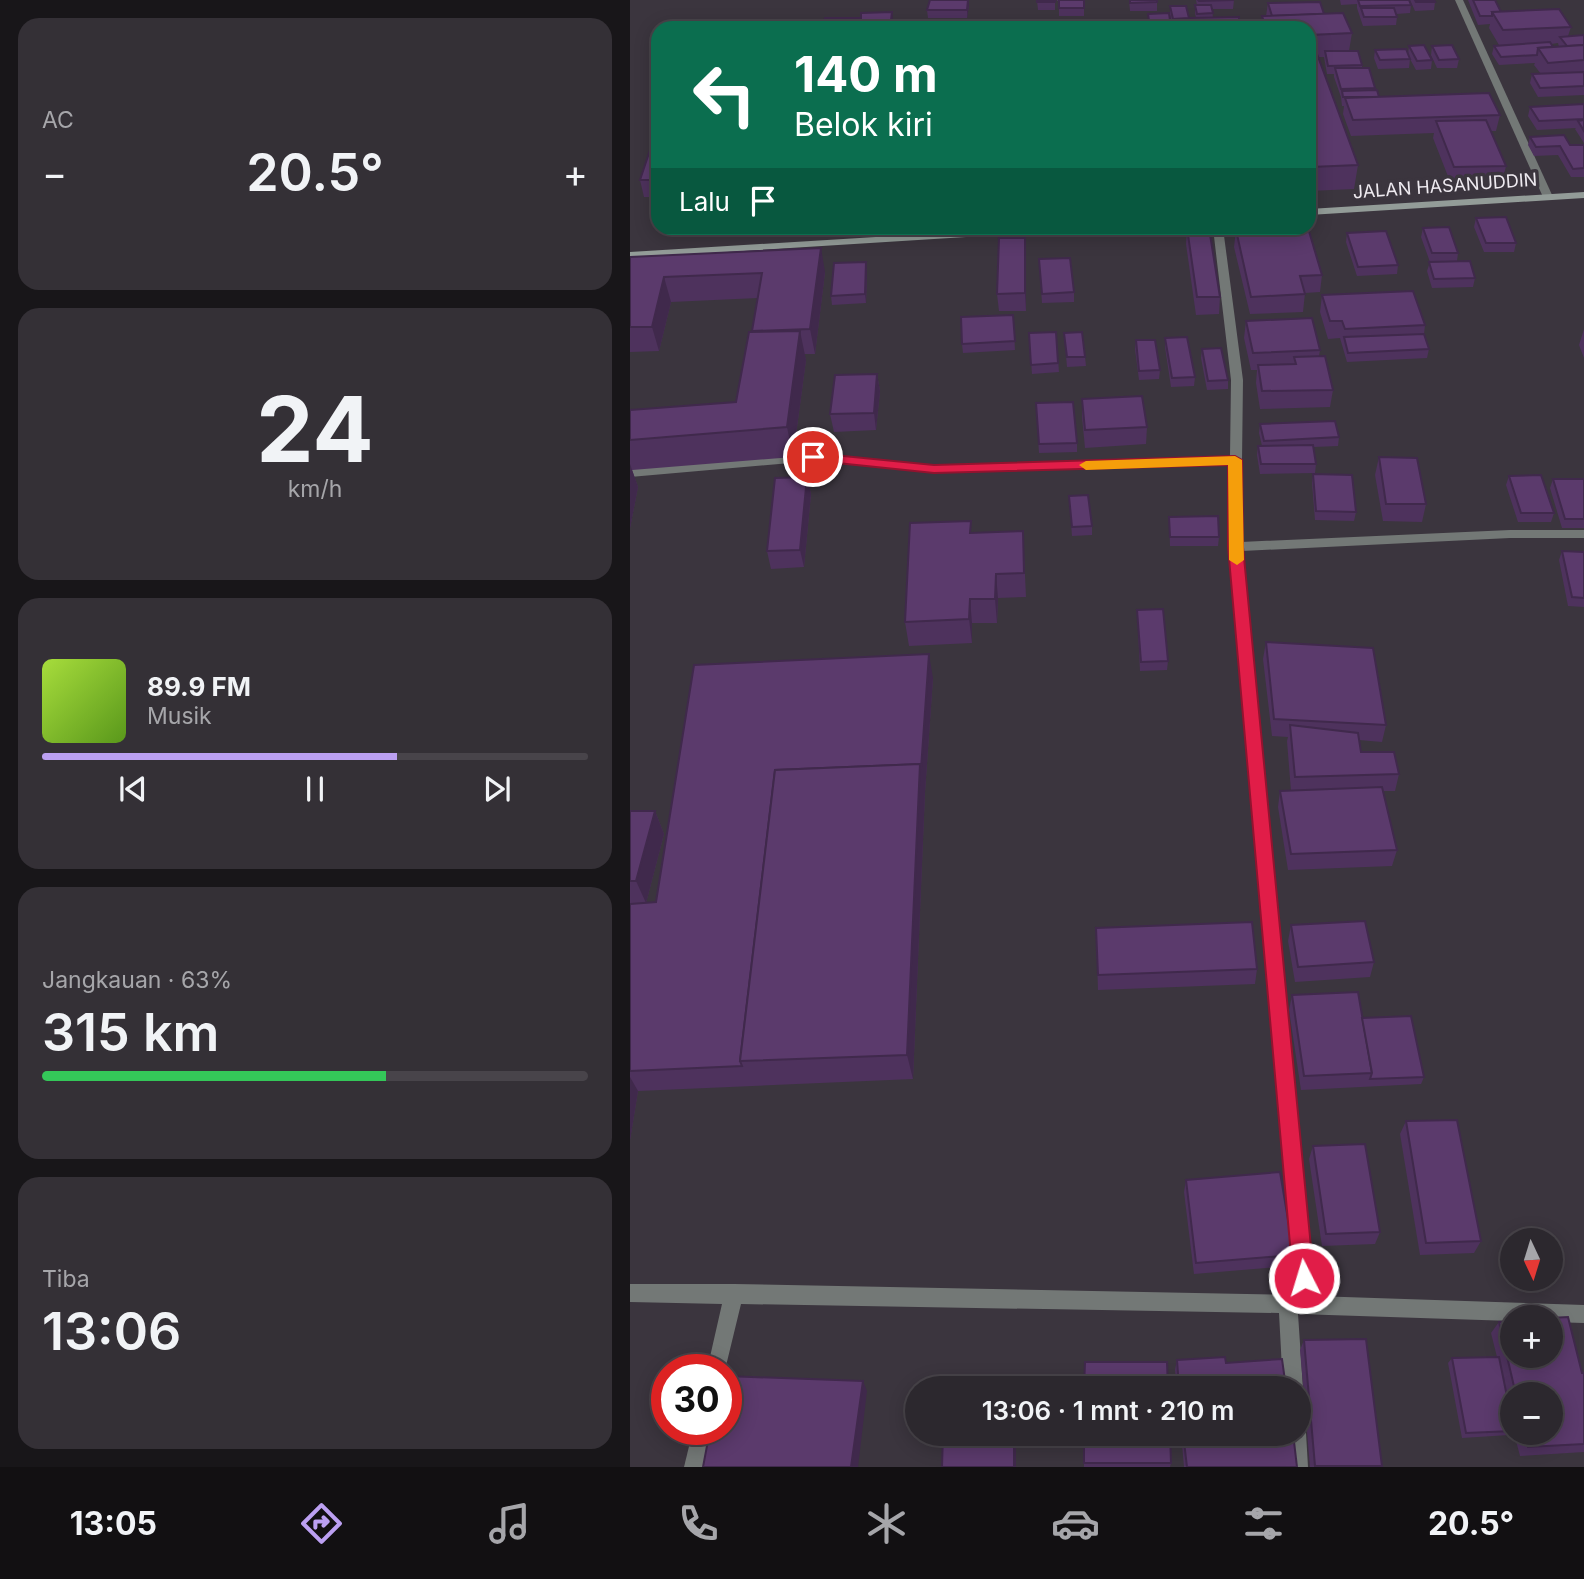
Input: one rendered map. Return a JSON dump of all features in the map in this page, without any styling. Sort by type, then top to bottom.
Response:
[{"type":"main road","name":"JALAN HASANUDDIN","points":[[1316,212],[1584,195]]},
{"type":"main road","points":[[630,255],[950,235]]},
{"type":"street","points":[[1459,0],[1548,197]]},
{"type":"street","points":[[1219,235],[1237,380],[1236,547],[1297,1304],[1294,1376]]},
{"type":"street","points":[[630,473],[813,457],[934,469],[1235,460]]},
{"type":"street","points":[[1236,547],[1485,534],[1584,534]]},
{"type":"street","points":[[630,1293],[1297,1304],[1584,1314]]},
{"type":"street","points":[[720,1354],[734,1293]]},
{"type":"street","points":[[694,1467],[699,1445]]},
{"type":"street","points":[[1297,1446],[1298,1467]]},
{"type":"building","points":[[930,0],[968,0],[967,10],[927,10]]},
{"type":"building","points":[[1055,0],[1055,2],[1037,2]]},
{"type":"building","points":[[1059,0],[1084,0],[1084,8],[1059,8]]},
{"type":"building","points":[[1130,0],[1157,0],[1157,2],[1130,3]]},
{"type":"building","points":[[1358,0],[1409,0],[1411,5],[1360,6]]},
{"type":"building","points":[[1415,0],[1434,0],[1435,2],[1416,2]]},
{"type":"building","points":[[1473,0],[1495,0],[1501,12],[1492,12],[1492,16],[1480,16]]},
{"type":"building","points":[[1320,2],[1324,14],[1272,16],[1268,3]]},
{"type":"building","points":[[1195,5],[1211,5],[1213,13],[1197,14]]},
{"type":"building","points":[[1170,6],[1186,6],[1189,18],[1173,19]]},
{"type":"building","points":[[1361,8],[1394,8],[1397,17],[1364,17]]},
{"type":"building","points":[[1559,9],[1571,27],[1503,30],[1492,12]]},
{"type":"building","points":[[892,12],[891,21],[824,21],[825,18],[861,18],[861,13]]},
{"type":"building","points":[[1169,13],[1170,21],[1149,21],[1148,14]]},
{"type":"building","points":[[1343,13],[1352,33],[1316,35],[1316,21],[1264,21],[1262,16]]},
{"type":"building","points":[[1239,17],[1239,21],[1192,21],[1191,18]]},
{"type":"building","points":[[1584,35],[1584,45],[1567,46],[1560,37]]},
{"type":"building","points":[[1550,42],[1553,47],[1538,48],[1537,55],[1501,57],[1494,46]]},
{"type":"building","points":[[1424,45],[1432,60],[1417,61],[1409,46]]},
{"type":"building","points":[[1452,45],[1459,59],[1439,60],[1432,46]]},
{"type":"building","points":[[1584,45],[1584,60],[1548,63],[1538,48]]},
{"type":"building","points":[[1406,49],[1410,59],[1380,60],[1375,50]]},
{"type":"building","points":[[1316,51],[1358,165],[1316,167]]},
{"type":"building","points":[[1325,51],[1358,51],[1362,65],[1328,66]]},
{"type":"building","points":[[1335,68],[1369,68],[1375,88],[1341,89]]},
{"type":"building","points":[[1584,72],[1584,86],[1540,88],[1532,74]]},
{"type":"building","points":[[1377,90],[1379,97],[1343,97],[1342,91]]},
{"type":"building","points":[[1489,93],[1500,115],[1353,120],[1345,98]]},
{"type":"building","points":[[1584,104],[1584,119],[1539,121],[1530,107]]},
{"type":"building","points":[[1486,120],[1506,166],[1454,167],[1436,121]]},
{"type":"building","points":[[1584,120],[1584,131],[1578,121]]},
{"type":"building","points":[[1564,135],[1570,145],[1584,145],[1584,168],[1573,169],[1560,146],[1536,147],[1530,137]]},
{"type":"building","points":[[651,147],[651,180],[640,180]]},
{"type":"building","points":[[1506,217],[1516,243],[1486,243],[1476,218]]},
{"type":"building","points":[[1449,227],[1458,253],[1432,253],[1423,228]]},
{"type":"building","points":[[1386,231],[1398,265],[1358,267],[1347,233]]},
{"type":"building","points":[[1188,235],[1210,235],[1220,297],[1197,297]]},
{"type":"building","points":[[1237,235],[1310,235],[1322,275],[1300,276],[1305,294],[1251,297]]},
{"type":"building","points":[[999,238],[1025,238],[1025,293],[997,294]]},
{"type":"building","points":[[821,248],[810,329],[752,331],[762,273],[664,277],[652,327],[630,327],[630,257]]},
{"type":"building","points":[[1070,258],[1074,292],[1042,294],[1039,259]]},
{"type":"building","points":[[1470,261],[1475,278],[1434,279],[1429,262]]},
{"type":"building","points":[[866,262],[865,294],[831,296],[834,263]]},
{"type":"building","points":[[1413,291],[1425,325],[1345,329],[1342,321],[1330,321],[1322,295]]},
{"type":"building","points":[[1013,315],[1015,341],[962,344],[961,317]]},
{"type":"building","points":[[1312,318],[1320,350],[1253,353],[1246,321]]},
{"type":"building","points":[[800,331],[787,427],[630,440],[630,410],[736,402],[749,332]]},
{"type":"building","points":[[1056,332],[1058,363],[1031,365],[1029,333]]},
{"type":"building","points":[[1082,332],[1085,357],[1067,357],[1064,333]]},
{"type":"building","points":[[1424,334],[1429,349],[1348,353],[1344,337]]},
{"type":"building","points":[[1187,337],[1195,377],[1172,378],[1165,338]]},
{"type":"building","points":[[1136,340],[1155,340],[1160,370],[1139,371]]},
{"type":"building","points":[[1221,348],[1228,380],[1208,381],[1202,349]]},
{"type":"building","points":[[1325,356],[1333,390],[1262,391],[1258,365],[1296,364],[1294,357]]},
{"type":"building","points":[[877,374],[874,413],[830,414],[835,375]]},
{"type":"building","points":[[1142,396],[1147,427],[1085,430],[1082,399]]},
{"type":"building","points":[[1073,402],[1077,443],[1039,444],[1036,403]]},
{"type":"building","points":[[1335,421],[1339,437],[1264,441],[1260,424]]},
{"type":"building","points":[[1313,445],[1316,464],[1261,464],[1258,446]]},
{"type":"building","points":[[1379,457],[1417,458],[1426,504],[1386,504]]},
{"type":"building","points":[[1313,474],[1352,475],[1356,512],[1316,511]]},
{"type":"building","points":[[1541,475],[1554,513],[1521,513],[1509,476]]},
{"type":"building","points":[[807,477],[800,550],[767,551],[775,478]]},
{"type":"building","points":[[1553,479],[1584,479],[1584,519],[1565,519]]},
{"type":"building","points":[[1088,495],[1092,526],[1072,527],[1069,496]]},
{"type":"building","points":[[1218,516],[1219,537],[1170,537],[1169,517]]},
{"type":"building","points":[[971,521],[970,533],[1023,531],[1024,573],[996,574],[995,599],[970,599],[969,619],[905,622],[910,523]]},
{"type":"building","points":[[1562,551],[1584,552],[1584,598],[1572,597]]},
{"type":"building","points":[[1163,609],[1168,661],[1141,662],[1137,610]]},
{"type":"building","points":[[1266,642],[1373,648],[1386,725],[1274,719]]},
{"type":"building","points":[[929,654],[921,769],[920,764],[775,770],[740,1061],[742,1066],[630,1071],[630,904],[656,902],[694,665]]},
{"type":"building","points":[[1290,725],[1358,733],[1361,752],[1394,752],[1399,774],[1295,777]]},
{"type":"building","points":[[920,764],[907,1055],[740,1061],[775,770]]},
{"type":"building","points":[[1382,787],[1397,850],[1291,854],[1280,791]]},
{"type":"building","points":[[630,811],[655,811],[636,881],[630,881]]},
{"type":"building","points":[[1365,921],[1374,962],[1298,967],[1291,925]]},
{"type":"building","points":[[1252,922],[1257,969],[1098,975],[1096,928]]},
{"type":"building","points":[[1358,992],[1372,1073],[1304,1076],[1292,995]]},
{"type":"building","points":[[1411,1016],[1424,1077],[1370,1079],[1372,1073],[1362,1018]]},
{"type":"building","points":[[1457,1120],[1481,1241],[1426,1243],[1406,1121]]},
{"type":"building","points":[[1365,1144],[1380,1232],[1326,1234],[1313,1146]]},
{"type":"building","points":[[1280,1172],[1294,1255],[1196,1263],[1186,1180]]},
{"type":"building","points":[[1563,1317],[1568,1317],[1584,1373],[1584,1444],[1528,1447],[1563,1445],[1563,1382],[1513,1382],[1510,1368],[1563,1368]]},
{"type":"building","points":[[1366,1339],[1382,1466],[1315,1466],[1311,1376],[1307,1376],[1304,1340]]},
{"type":"building","points":[[1225,1357],[1226,1363],[1282,1359],[1284,1376],[1178,1376],[1177,1360]]},
{"type":"building","points":[[1499,1357],[1504,1382],[1500,1382],[1500,1432],[1466,1433],[1452,1358]]},
{"type":"building","points":[[1085,1362],[1167,1362],[1168,1376],[1084,1376]]},
{"type":"building","points":[[742,1377],[863,1381],[851,1467],[703,1467],[707,1445],[742,1445]]},
{"type":"building","points":[[943,1446],[1014,1446],[1014,1467],[942,1467]]},
{"type":"building","points":[[1084,1446],[1170,1446],[1171,1463],[1084,1463]]},
{"type":"building","points":[[1185,1446],[1295,1446],[1297,1467],[1187,1467]]},
{"type":"slow traffic","points":[[1086,465],[1235,460],[1237,560]]},
{"type":"route","points":[[813,457],[934,469],[1235,460],[1236,547],[1304,1278]]}]
